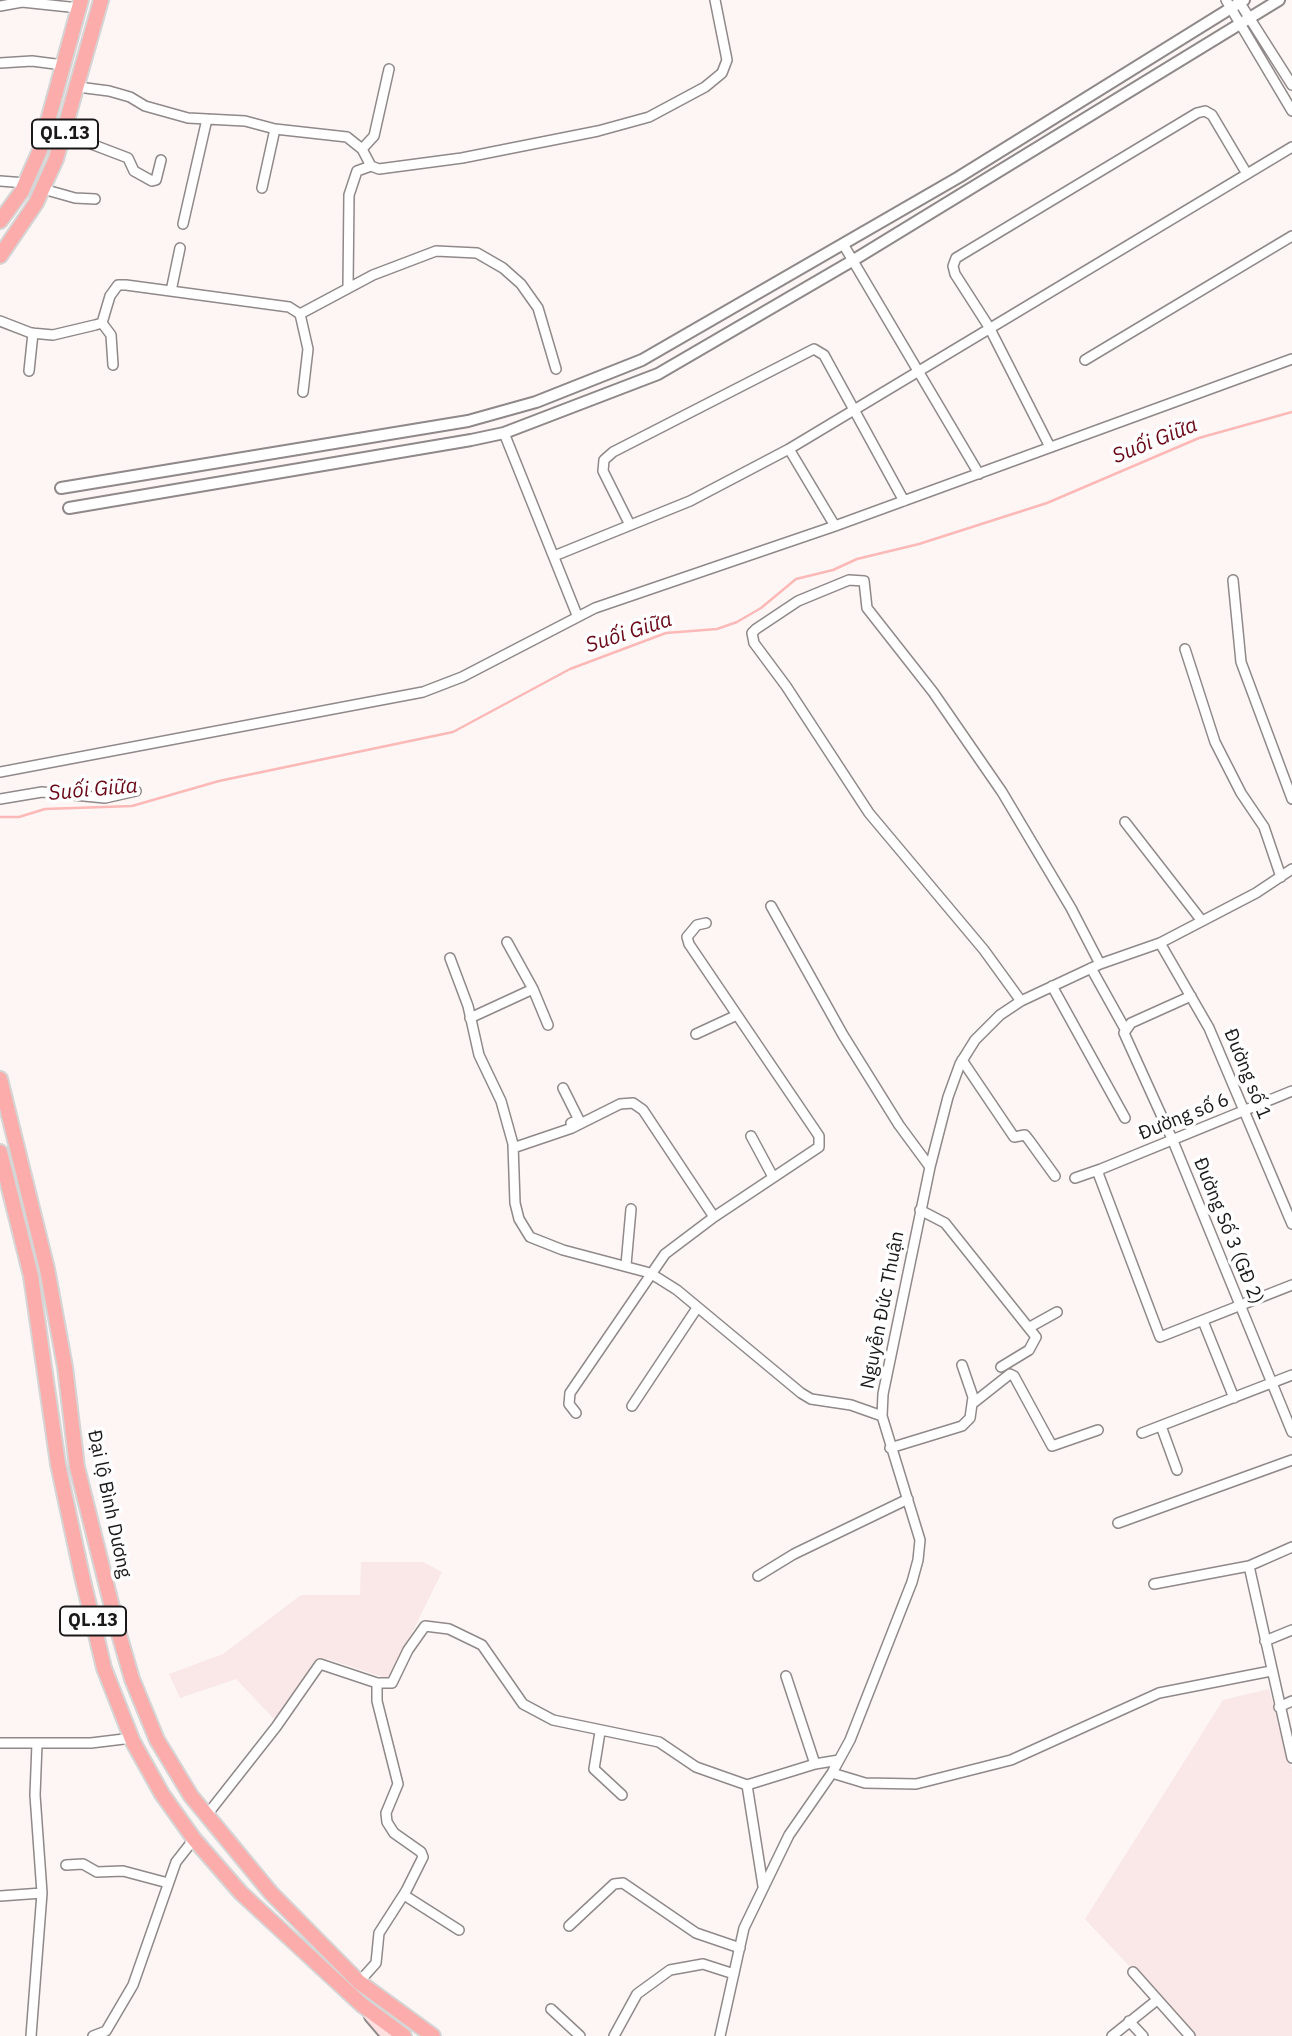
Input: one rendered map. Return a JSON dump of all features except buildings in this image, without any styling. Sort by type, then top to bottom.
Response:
[{"type":"highway","name":"QL.13","points":[[0,256],[20,230],[43,189],[65,134],[101,0]]},
{"type":"highway","name":"QL.13","points":[[0,221],[26,183],[40,150],[80,4]]},
{"type":"highway","name":"Đại lộ Bình Dương","points":[[0,1079],[47,1269],[65,1367],[77,1467],[132,1679],[157,1740],[209,1820],[271,1893],[359,1982],[433,2036]]},
{"type":"highway","name":"Đại lộ Bình Dương","points":[[0,1153],[31,1276],[58,1464],[82,1576],[104,1668],[132,1738],[162,1794],[194,1839],[284,1936],[362,2005],[404,2036]]},
{"type":"highway","points":[[194,1839],[209,1820]]},
{"type":"main road","points":[[362,2005],[388,2036]]},
{"type":"street","points":[[78,87],[109,90],[130,97],[145,106],[188,118],[245,121],[275,130],[347,137],[362,149],[371,166],[379,169],[462,158],[598,131],[649,117],[705,87],[722,73],[727,61],[715,0]]},
{"type":"street","points":[[69,508],[504,433],[658,374],[852,261],[983,178],[1279,0]]},
{"type":"street","points":[[0,6],[22,2],[80,4]]},
{"type":"street","points":[[61,488],[468,421],[536,402],[664,349],[843,244],[1236,2],[1292,111]]},
{"type":"street","points":[[1245,21],[1292,85]]},
{"type":"street","points":[[0,63],[32,61],[63,65]]},
{"type":"street","points":[[362,149],[374,136],[389,69]]},
{"type":"street","points":[[1050,447],[989,327],[955,274],[953,266],[956,258],[1205,111],[1212,115],[1247,174]]},
{"type":"street","points":[[183,224],[207,119]]},
{"type":"street","points":[[262,188],[275,130]]},
{"type":"street","points":[[65,134],[128,158],[134,170],[152,181],[156,180],[161,160]]},
{"type":"street","points":[[554,556],[690,501],[789,449],[919,368],[1292,148]]},
{"type":"street","points":[[348,287],[349,195],[358,171],[371,166]]},
{"type":"street","points":[[0,181],[26,183]]},
{"type":"street","points":[[43,189],[75,198],[95,200]]},
{"type":"street","points":[[1085,360],[1292,236]]},
{"type":"street","points":[[843,244],[919,368],[979,474]]},
{"type":"street","points":[[171,290],[180,248]]},
{"type":"street","points":[[300,314],[348,287],[436,251],[477,253],[503,268],[521,284],[538,308],[556,369]]},
{"type":"street","points":[[102,323],[110,296],[118,285],[289,306],[300,314],[307,349],[303,392]]},
{"type":"street","points":[[0,321],[33,333],[53,335],[102,323]]},
{"type":"street","points":[[102,323],[111,335],[113,365]]},
{"type":"street","points":[[29,371],[33,333]]},
{"type":"street","points":[[630,525],[603,471],[604,460],[613,452],[801,353],[814,349],[824,355],[852,411],[904,502]]},
{"type":"street","points":[[0,772],[409,696],[462,677],[577,615],[904,502],[1292,359]]},
{"type":"street","points":[[504,433],[577,615]]},
{"type":"street","points":[[789,449],[835,526]]},
{"type":"street","name":"Đường Số 3 (GĐ 2)","points":[[1021,1001],[984,950],[869,813],[786,686],[754,643],[752,633],[798,601],[849,580],[864,581],[867,608],[933,692],[1005,797],[1071,908],[1125,1030],[1128,1045],[1173,1141],[1238,1307],[1292,1432]]},
{"type":"street","points":[[1233,580],[1241,662],[1292,799]]},
{"type":"street","points":[[1185,649],[1214,742],[1241,793],[1264,827],[1281,877]]},
{"type":"street","points":[[0,799],[42,792],[105,798],[136,791]]},
{"type":"street","points":[[1125,822],[1202,921]]},
{"type":"street","name":"Nguyễn Đức Thuận","points":[[720,2036],[744,1927],[789,1835],[839,1760],[912,1582],[920,1540],[890,1448],[882,1416],[883,1394],[930,1167],[948,1097],[962,1060],[975,1040],[1000,1015],[1021,1001],[1095,966],[1160,943],[1292,869]]},
{"type":"street","points":[[771,906],[843,1035],[899,1125],[930,1167]]},
{"type":"street","points":[[576,1413],[569,1404],[570,1393],[665,1254],[714,1217],[820,1147],[821,1142],[689,944],[687,937],[697,925],[706,923]]},
{"type":"street","points":[[507,942],[533,989],[548,1025]]},
{"type":"street","name":"Đường số 1","points":[[1160,943],[1209,1028],[1242,1112],[1292,1224]]},
{"type":"street","points":[[450,958],[479,1055],[501,1101],[513,1146],[515,1203],[519,1219],[530,1237],[563,1250],[650,1273],[801,1393],[811,1399],[851,1405],[882,1416]]},
{"type":"street","points":[[1052,986],[1125,1118]]},
{"type":"street","points":[[470,1018],[533,989]]},
{"type":"street","points":[[1125,1030],[1131,1023],[1191,996]]},
{"type":"street","points":[[696,1034],[737,1015]]},
{"type":"street","points":[[962,1060],[1014,1136],[1025,1135],[1055,1177]]},
{"type":"street","points":[[513,1146],[579,1120],[563,1088]]},
{"type":"street","name":"Đường số 6","points":[[1075,1178],[1173,1141],[1292,1091]]},
{"type":"street","points":[[513,1146],[572,1128],[621,1104],[633,1103],[643,1110],[714,1217]]},
{"type":"street","points":[[751,1136],[773,1177]]},
{"type":"street","points":[[1101,1169],[1098,1173],[1100,1182],[1158,1335],[1163,1337],[1292,1285]]},
{"type":"street","points":[[626,1265],[631,1209]]},
{"type":"street","points":[[920,1210],[945,1223],[1030,1327],[1035,1342],[1029,1350],[1001,1367]]},
{"type":"street","points":[[632,1406],[697,1308]]},
{"type":"street","points":[[1030,1327],[1057,1312]]},
{"type":"street","points":[[1203,1321],[1234,1398]]},
{"type":"street","points":[[890,1448],[962,1426],[970,1418],[973,1396],[962,1365]]},
{"type":"street","points":[[972,1404],[1010,1374],[1014,1376],[1052,1446],[1098,1430]]},
{"type":"street","points":[[1142,1433],[1292,1376]]},
{"type":"street","points":[[1161,1426],[1177,1470]]},
{"type":"street","points":[[1118,1523],[1292,1460]]},
{"type":"street","points":[[758,1576],[794,1554],[908,1499]]},
{"type":"street","points":[[1154,1584],[1249,1566],[1292,1547]]},
{"type":"street","points":[[1249,1566],[1292,1758]]},
{"type":"street","points":[[209,1820],[320,1664],[377,1683],[392,1683],[408,1650],[425,1626],[449,1629],[482,1645],[523,1704],[552,1720],[659,1742],[696,1768],[747,1785],[815,1764],[839,1760]]},
{"type":"street","points":[[1265,1641],[1292,1630]]},
{"type":"street","points":[[832,1773],[865,1783],[916,1784],[1010,1760],[1159,1693],[1271,1671]]},
{"type":"street","points":[[786,1676],[815,1764]]},
{"type":"street","points":[[359,1982],[376,1963],[379,1933],[404,1895],[423,1857],[421,1852],[394,1833],[387,1822],[386,1813],[398,1784],[377,1701],[377,1683]]},
{"type":"street","points":[[1279,1707],[1292,1700]]},
{"type":"street","points":[[600,1732],[594,1769],[622,1795]]},
{"type":"street","points":[[0,1743],[111,1742],[132,1738]]},
{"type":"street","points":[[31,2036],[42,1893],[35,1796],[37,1744]]},
{"type":"street","points":[[747,1785],[763,1888]]},
{"type":"street","points":[[93,2036],[107,2033],[133,1985],[168,1883],[181,1854],[194,1839]]},
{"type":"street","points":[[66,1865],[83,1864],[97,1872],[123,1871],[168,1883]]},
{"type":"street","points":[[569,1926],[614,1884],[623,1883],[698,1934],[740,1948]]},
{"type":"street","points":[[0,1896],[42,1893]]},
{"type":"street","points":[[404,1895],[459,1930]]},
{"type":"street","points":[[614,2036],[637,1994],[670,1970],[703,1964],[734,1973]]},
{"type":"street","points":[[1133,1972],[1189,2036]]},
{"type":"street","points":[[1112,2036],[1157,2000]]},
{"type":"street","points":[[551,2010],[580,2036]]},
{"type":"street","points":[[1129,2021],[1143,2036]]},
{"type":"shaded area","points":[[361,1562],[423,1562],[442,1572],[389,1679],[328,1659],[321,1661],[278,1723],[236,1679],[180,1698],[169,1674],[223,1654],[301,1595],[360,1595]]},
{"type":"shaded area","points":[[1269,1689],[1292,1770],[1292,2036],[1195,2036],[1085,1919],[1223,1700]]},
{"type":"waterway","name":"Suối Giữa","points":[[0,817],[19,817],[45,809],[132,806],[219,781],[453,732],[570,669],[666,633],[717,629],[737,622],[761,608],[796,579],[833,570],[857,559],[919,544],[1047,503],[1199,438],[1292,412]]}]
